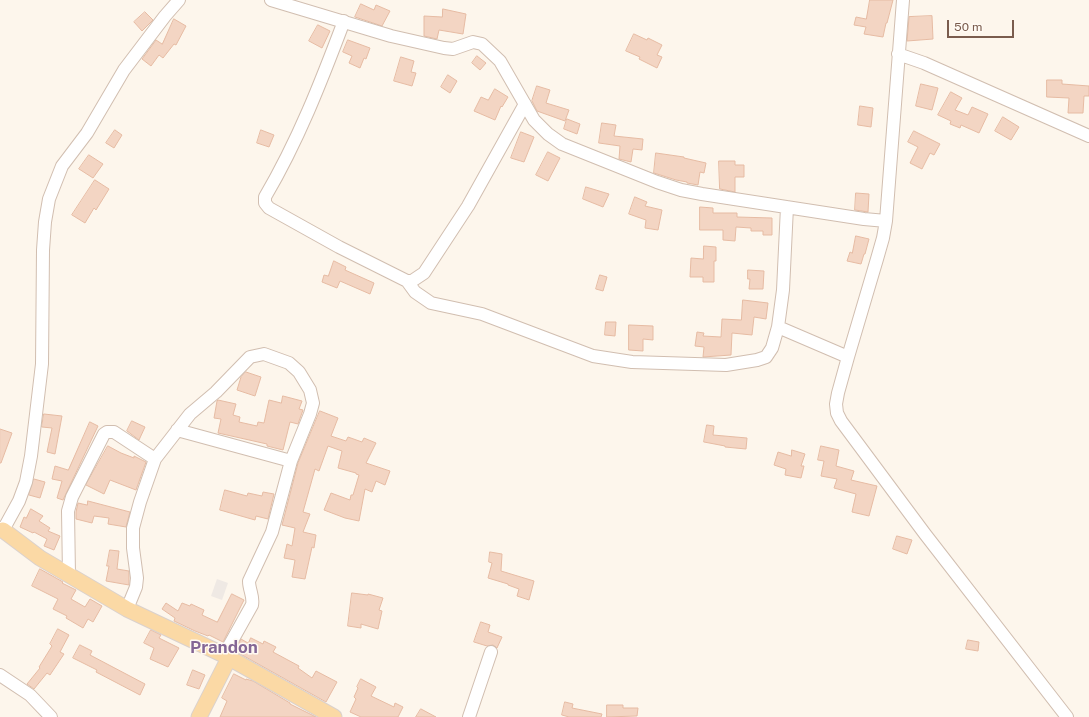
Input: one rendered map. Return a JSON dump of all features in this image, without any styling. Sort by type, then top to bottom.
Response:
[{"type":"main road","points":[[1,529],[40,558],[128,609],[226,657],[334,717]]},
{"type":"main road","points":[[199,717],[226,657]]},
{"type":"street","points":[[1,529],[19,501],[26,482],[31,456],[42,364],[43,250],[45,222],[49,199],[62,166],[86,133],[124,70],[164,16],[179,0]]},
{"type":"street","points":[[271,0],[391,36],[444,48],[453,49],[473,42],[482,44],[500,61],[534,120],[548,134],[562,144],[571,148],[657,182],[681,190],[702,194],[787,208],[886,221]]},
{"type":"street","points":[[904,0],[898,54],[886,221],[878,259],[848,357],[836,404],[837,413],[841,421],[925,534],[1067,717]]},
{"type":"street","points":[[344,21],[315,97],[289,153],[264,197],[265,203],[269,208],[339,247],[407,281],[415,292],[431,302],[482,314],[593,356],[632,362],[726,365],[762,360],[772,348],[778,327],[783,290],[787,208]]},
{"type":"street","points":[[898,54],[931,66],[1089,136]]},
{"type":"street","points":[[407,281],[412,281],[424,273],[468,206],[525,104]]},
{"type":"street","points":[[778,327],[848,357]]},
{"type":"street","points":[[128,609],[136,587],[137,578],[133,548],[133,528],[140,502],[155,459],[190,414],[216,392],[250,356],[264,354],[289,363],[299,372],[310,390],[313,403],[291,461],[272,532],[249,582],[253,598],[252,606],[226,657]]},
{"type":"street","points":[[177,430],[291,461]]},
{"type":"street","points":[[69,575],[68,511],[72,497],[104,434],[107,432],[114,432],[155,459]]},
{"type":"street","points":[[469,717],[492,652]]},
{"type":"street","points":[[0,675],[30,695],[51,717]]},
{"type":"shaded area","points":[[217,579],[228,583],[222,600],[211,596]]},
{"type":"building","points":[[870,0],[893,0],[883,37],[864,34],[866,27],[854,25],[856,17],[866,19]]},
{"type":"building","points":[[361,4],[374,10],[376,5],[390,11],[382,26],[355,17]]},
{"type":"building","points":[[443,9],[466,14],[463,34],[439,30],[437,39],[424,36],[424,16],[442,17]]},
{"type":"building","points":[[145,12],[153,20],[142,31],[134,22]]},
{"type":"building","points":[[932,16],[933,39],[907,41],[909,17]]},
{"type":"building","points":[[174,19],[186,26],[176,45],[174,44],[163,58],[159,55],[151,66],[142,59],[156,40],[162,44]]},
{"type":"building","points":[[318,25],[330,31],[322,48],[309,41]]},
{"type":"building","points":[[634,34],[647,40],[648,38],[662,45],[657,55],[662,57],[657,68],[639,59],[640,57],[626,51]]},
{"type":"building","points":[[348,40],[370,48],[366,59],[364,58],[360,68],[349,63],[352,56],[343,52]]},
{"type":"building","points":[[477,56],[486,63],[480,70],[472,63]]},
{"type":"building","points":[[401,57],[414,61],[411,72],[416,73],[412,86],[394,81]]},
{"type":"building","points":[[448,75],[457,81],[450,93],[441,87]]},
{"type":"building","points":[[1047,80],[1062,80],[1062,84],[1089,86],[1089,96],[1084,96],[1083,113],[1068,113],[1069,98],[1047,97]]},
{"type":"building","points":[[921,84],[938,88],[932,110],[916,106]]},
{"type":"building","points":[[537,86],[550,90],[546,103],[569,110],[565,121],[537,111],[532,101]]},
{"type":"building","points":[[495,89],[508,97],[502,107],[501,106],[495,120],[474,111],[481,97],[488,100]]},
{"type":"building","points":[[951,92],[962,98],[955,110],[968,115],[972,107],[988,114],[979,133],[961,125],[960,128],[950,124],[951,121],[938,115]]},
{"type":"building","points":[[860,106],[873,108],[871,127],[858,125]]},
{"type":"building","points":[[1003,117],[1019,127],[1011,140],[995,131]]},
{"type":"building","points":[[567,119],[580,124],[577,134],[564,129]]},
{"type":"building","points":[[602,123],[616,125],[614,136],[643,139],[642,150],[633,149],[631,162],[619,159],[620,146],[599,143]]},
{"type":"building","points":[[115,130],[122,135],[114,148],[106,143]]},
{"type":"building","points":[[261,130],[274,135],[269,147],[257,143]]},
{"type":"building","points":[[914,131],[940,144],[934,155],[930,153],[922,169],[910,163],[918,147],[908,142]]},
{"type":"building","points":[[521,132],[534,137],[524,162],[511,158]]},
{"type":"building","points":[[548,152],[560,158],[548,181],[536,175]]},
{"type":"building","points":[[656,153],[684,157],[706,163],[704,173],[700,172],[698,185],[654,173]]},
{"type":"building","points":[[89,155],[103,164],[93,178],[79,169]]},
{"type":"building","points":[[719,161],[735,161],[735,165],[744,165],[744,177],[735,177],[735,192],[720,189]]},
{"type":"building","points":[[95,180],[109,189],[96,210],[94,208],[85,223],[72,215]]},
{"type":"building","points":[[586,187],[609,194],[603,207],[583,199]]},
{"type":"building","points":[[856,193],[869,194],[868,212],[855,210]]},
{"type":"building","points":[[635,197],[647,202],[645,206],[662,210],[658,230],[645,228],[646,220],[629,214]]},
{"type":"building","points":[[700,207],[713,208],[713,213],[737,213],[737,217],[772,218],[772,235],[763,235],[763,231],[751,231],[751,228],[736,227],[735,241],[723,240],[723,230],[700,230]]},
{"type":"building","points":[[856,236],[869,239],[861,264],[847,261],[850,252],[852,253]]},
{"type":"building","points":[[704,246],[716,247],[714,282],[703,282],[703,277],[690,277],[691,258],[703,259]]},
{"type":"building","points":[[334,261],[346,267],[345,270],[374,283],[370,294],[340,281],[337,288],[322,282],[324,275],[328,276]]},
{"type":"building","points":[[748,270],[764,271],[763,289],[749,289],[750,279],[748,279]]},
{"type":"building","points":[[600,275],[607,277],[603,291],[596,289]]},
{"type":"building","points":[[743,300],[768,303],[766,319],[754,317],[752,335],[732,333],[731,355],[703,357],[704,347],[695,346],[697,332],[704,333],[703,336],[721,337],[722,319],[741,320]]},
{"type":"building","points":[[606,322],[616,322],[615,336],[605,335]]},
{"type":"building","points":[[629,325],[653,326],[653,340],[643,339],[643,351],[629,350]]},
{"type":"building","points":[[246,372],[261,377],[255,396],[237,390],[241,377]]},
{"type":"building","points":[[283,396],[302,401],[299,409],[303,410],[298,424],[290,422],[283,450],[267,446],[267,444],[218,433],[221,419],[214,418],[218,400],[236,404],[233,415],[240,417],[239,422],[257,426],[258,422],[264,423],[269,400],[281,403]]},
{"type":"building","points":[[320,411],[338,418],[331,436],[346,441],[348,437],[362,442],[364,438],[376,443],[366,463],[390,471],[385,485],[376,481],[372,492],[365,489],[359,521],[345,518],[324,510],[331,493],[350,500],[359,475],[338,468],[342,451],[328,446],[319,471],[315,469],[303,512],[310,514],[303,532],[316,535],[314,548],[312,547],[305,579],[292,577],[295,560],[284,558],[287,544],[292,546],[295,528],[282,525],[298,463]]},
{"type":"building","points":[[44,414],[62,416],[55,454],[47,452],[52,428],[42,427]]},
{"type":"building","points":[[132,421],[145,427],[139,440],[127,431]]},
{"type":"building","points":[[90,422],[98,426],[63,500],[57,498],[62,481],[52,479],[55,466],[68,470]]},
{"type":"building","points":[[707,425],[714,426],[713,435],[747,438],[746,449],[725,447],[704,442]]},
{"type":"building","points":[[0,429],[12,433],[1,463],[0,463]]},
{"type":"building","points":[[108,446],[121,453],[134,458],[134,456],[146,462],[136,490],[110,480],[104,494],[86,485]]},
{"type":"building","points":[[821,446],[839,450],[836,466],[854,471],[851,480],[877,486],[869,516],[852,512],[856,494],[834,488],[837,479],[821,476],[824,461],[818,460]]},
{"type":"building","points":[[792,450],[805,454],[801,466],[804,466],[801,478],[785,475],[786,469],[774,465],[778,452],[791,456]]},
{"type":"building","points":[[34,479],[45,482],[40,498],[29,495]]},
{"type":"building","points":[[225,490],[247,496],[248,493],[262,496],[263,492],[274,494],[268,519],[256,516],[255,520],[220,510]]},
{"type":"building","points":[[88,501],[130,512],[126,527],[108,524],[109,518],[94,516],[92,523],[76,519],[78,503],[87,505]]},
{"type":"building","points":[[31,509],[43,516],[39,521],[50,528],[48,531],[60,536],[54,550],[44,546],[47,539],[20,527],[24,517],[26,518]]},
{"type":"building","points":[[897,536],[912,540],[907,554],[893,549]]},
{"type":"building","points":[[110,550],[119,551],[117,569],[129,571],[129,585],[106,581]]},
{"type":"building","points":[[490,552],[502,554],[501,571],[534,581],[529,600],[517,596],[519,589],[488,578],[492,563],[489,562]]},
{"type":"building","points":[[40,569],[76,590],[71,599],[85,607],[90,599],[102,606],[93,622],[88,619],[83,628],[66,618],[67,616],[53,609],[58,599],[32,586]]},
{"type":"building","points":[[352,593],[368,594],[383,598],[379,610],[382,611],[378,629],[361,624],[361,628],[348,626]]},
{"type":"building","points":[[232,594],[244,600],[223,642],[174,621],[175,618],[162,609],[166,603],[178,611],[182,603],[190,606],[191,604],[204,610],[202,615],[217,622]]},
{"type":"building","points":[[481,622],[490,625],[488,632],[502,637],[497,648],[493,645],[487,646],[474,642]]},
{"type":"building","points":[[58,629],[69,635],[60,652],[64,654],[50,675],[47,673],[34,689],[27,684],[40,668],[39,667],[52,646],[50,644]]},
{"type":"building","points":[[151,630],[161,635],[159,638],[179,648],[168,667],[150,659],[154,648],[144,643]]},
{"type":"building","points":[[251,638],[263,644],[264,641],[276,647],[273,652],[299,666],[298,668],[312,678],[316,671],[337,682],[326,702],[235,651],[241,639],[248,643]]},
{"type":"building","points":[[968,640],[979,642],[978,651],[966,649]]},
{"type":"building","points":[[80,645],[92,651],[90,655],[145,684],[140,695],[73,658]]},
{"type":"building","points":[[193,670],[205,675],[199,689],[187,685]]},
{"type":"building","points":[[234,674],[246,680],[253,681],[290,704],[316,717],[220,717],[227,701],[222,698]]},
{"type":"building","points":[[361,679],[376,687],[371,696],[394,707],[395,703],[403,707],[398,717],[361,717],[350,712],[356,699],[354,697]]},
{"type":"building","points":[[565,702],[573,704],[572,708],[602,714],[601,717],[569,717],[562,715]]},
{"type":"building","points":[[607,705],[623,705],[623,708],[638,708],[637,716],[607,717]]},
{"type":"building","points":[[421,709],[436,717],[416,717]]},
{"type":"district","name":"Prandon","points":[[224,648]]}]
